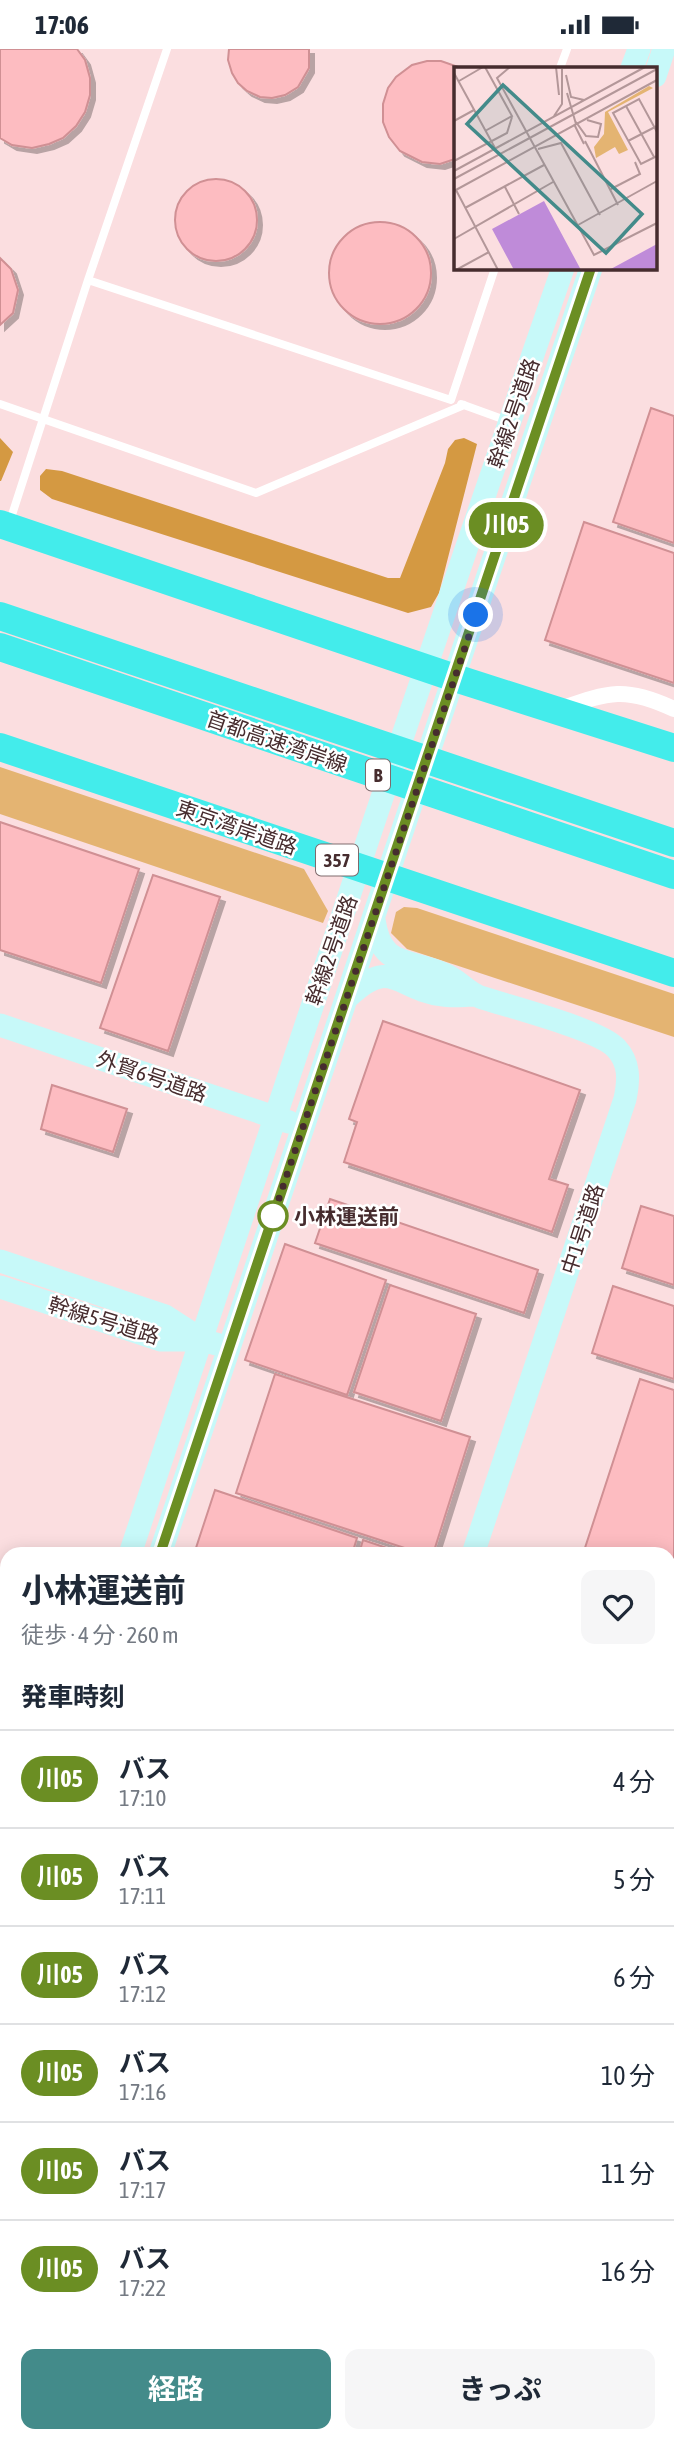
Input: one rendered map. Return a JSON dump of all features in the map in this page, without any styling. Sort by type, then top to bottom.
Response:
[{"type":"highway","points":[[4,526],[554,711],[674,748]]},
{"type":"highway","name":"首都高速湾岸線","points":[[0,616],[674,843]]},
{"type":"highway","name":"首都高速湾岸線","points":[[0,647],[674,875]]},
{"type":"highway","name":"東京湾岸道路","points":[[0,747],[674,973]]},
{"type":"street","points":[[632,67],[639,49]]},
{"type":"street","points":[[656,73],[664,49]]},
{"type":"street","name":"幹線2号道路","points":[[132,1547],[425,667],[563,269]]},
{"type":"street","name":"幹線2号道路","points":[[162,1547],[591,269]]},
{"type":"street","points":[[554,711],[592,698],[621,692],[631,693],[674,709]]},
{"type":"street","name":"中1号道路","points":[[374,920],[376,936],[386,952],[394,957],[446,974],[476,995],[602,1037],[620,1053],[628,1073],[625,1099],[475,1547]]},
{"type":"street","name":"中1号道路","points":[[348,997],[365,981],[381,976],[441,995],[476,995]]},
{"type":"street","name":"外貿6号道路","points":[[0,1025],[303,1127]]},
{"type":"street","name":"幹線5号道路","points":[[0,1261],[165,1316],[202,1340]]},
{"type":"street","name":"幹線5号道路","points":[[0,1287],[161,1340],[202,1340]]},
{"type":"street","points":[[202,1340],[229,1348]]},
{"type":"lane","points":[[4,526],[43,419],[167,49]]},
{"type":"lane","points":[[560,67],[567,49]]},
{"type":"lane","points":[[451,400],[495,269]]},
{"type":"lane","points":[[88,280],[510,421]]},
{"type":"lane","points":[[0,404],[256,493],[464,405]]},
{"type":"shaded area","points":[[0,438],[13,452],[1,481],[0,481]]},
{"type":"shaded area","points":[[464,438],[477,444],[439,593],[431,607],[408,613],[52,499],[40,490],[40,476],[46,469],[62,471],[388,578],[400,578],[448,449],[455,440]]},
{"type":"shaded area","points":[[0,767],[304,869],[328,911],[323,923],[0,814]]},
{"type":"shaded area","points":[[404,907],[417,908],[674,994],[674,1037],[407,949],[391,933],[396,912]]},
{"type":"building","points":[[0,49],[77,49],[85,60],[90,78],[90,95],[85,112],[76,126],[63,138],[32,148],[12,145],[0,138]]},
{"type":"building","points":[[229,49],[309,49],[309,68],[298,87],[285,95],[260,97],[238,83],[228,60]]},
{"type":"building","points":[[441,61],[458,67],[454,67],[454,159],[440,164],[422,162],[400,151],[389,137],[383,122],[383,104],[388,88],[396,77],[412,65]]},
{"type":"building","points":[[216,179],[232,182],[245,191],[254,204],[257,220],[254,236],[245,249],[232,258],[216,261],[200,258],[187,249],[178,236],[175,220],[178,204],[187,191],[200,182]]},
{"type":"building","points":[[380,222],[400,226],[416,237],[427,253],[431,273],[427,293],[416,309],[400,320],[380,324],[360,320],[344,309],[333,293],[329,273],[333,253],[344,237],[360,226]]},
{"type":"building","points":[[0,258],[11,269],[18,290],[13,313],[0,325]]},
{"type":"building","points":[[651,408],[674,416],[674,543],[613,522]]},
{"type":"building","points":[[584,522],[674,553],[674,683],[545,640]]},
{"type":"building","points":[[0,822],[139,869],[101,983],[0,950]]},
{"type":"building","points":[[153,875],[220,897],[168,1051],[100,1028]]},
{"type":"building","points":[[383,1021],[580,1090],[549,1179],[568,1185],[552,1232],[344,1162],[357,1122],[349,1119]]},
{"type":"building","points":[[52,1085],[127,1109],[113,1152],[41,1129]]},
{"type":"building","points":[[330,1199],[538,1270],[524,1313],[315,1243]]},
{"type":"building","points":[[641,1206],[674,1216],[674,1285],[622,1268]]},
{"type":"building","points":[[285,1244],[386,1280],[347,1395],[245,1360]]},
{"type":"building","points":[[390,1285],[476,1314],[441,1421],[354,1392]]},
{"type":"building","points":[[613,1286],[674,1306],[674,1379],[592,1353]]},
{"type":"building","points":[[275,1374],[470,1437],[435,1547],[402,1547],[236,1493]]},
{"type":"building","points":[[640,1379],[674,1390],[674,1547],[585,1547]]},
{"type":"building","points":[[215,1490],[357,1538],[354,1547],[196,1547]]},
{"type":"building","points":[[363,1540],[384,1547],[361,1547]]},
{"type":"bus line","name":"川05","points":[[162,1547],[591,269]]},
{"type":"place","name":"小林運送前","points":[[273,1216]]},
{"type":"route","points":[[273,1216],[270,1225],[476,615]]}]
